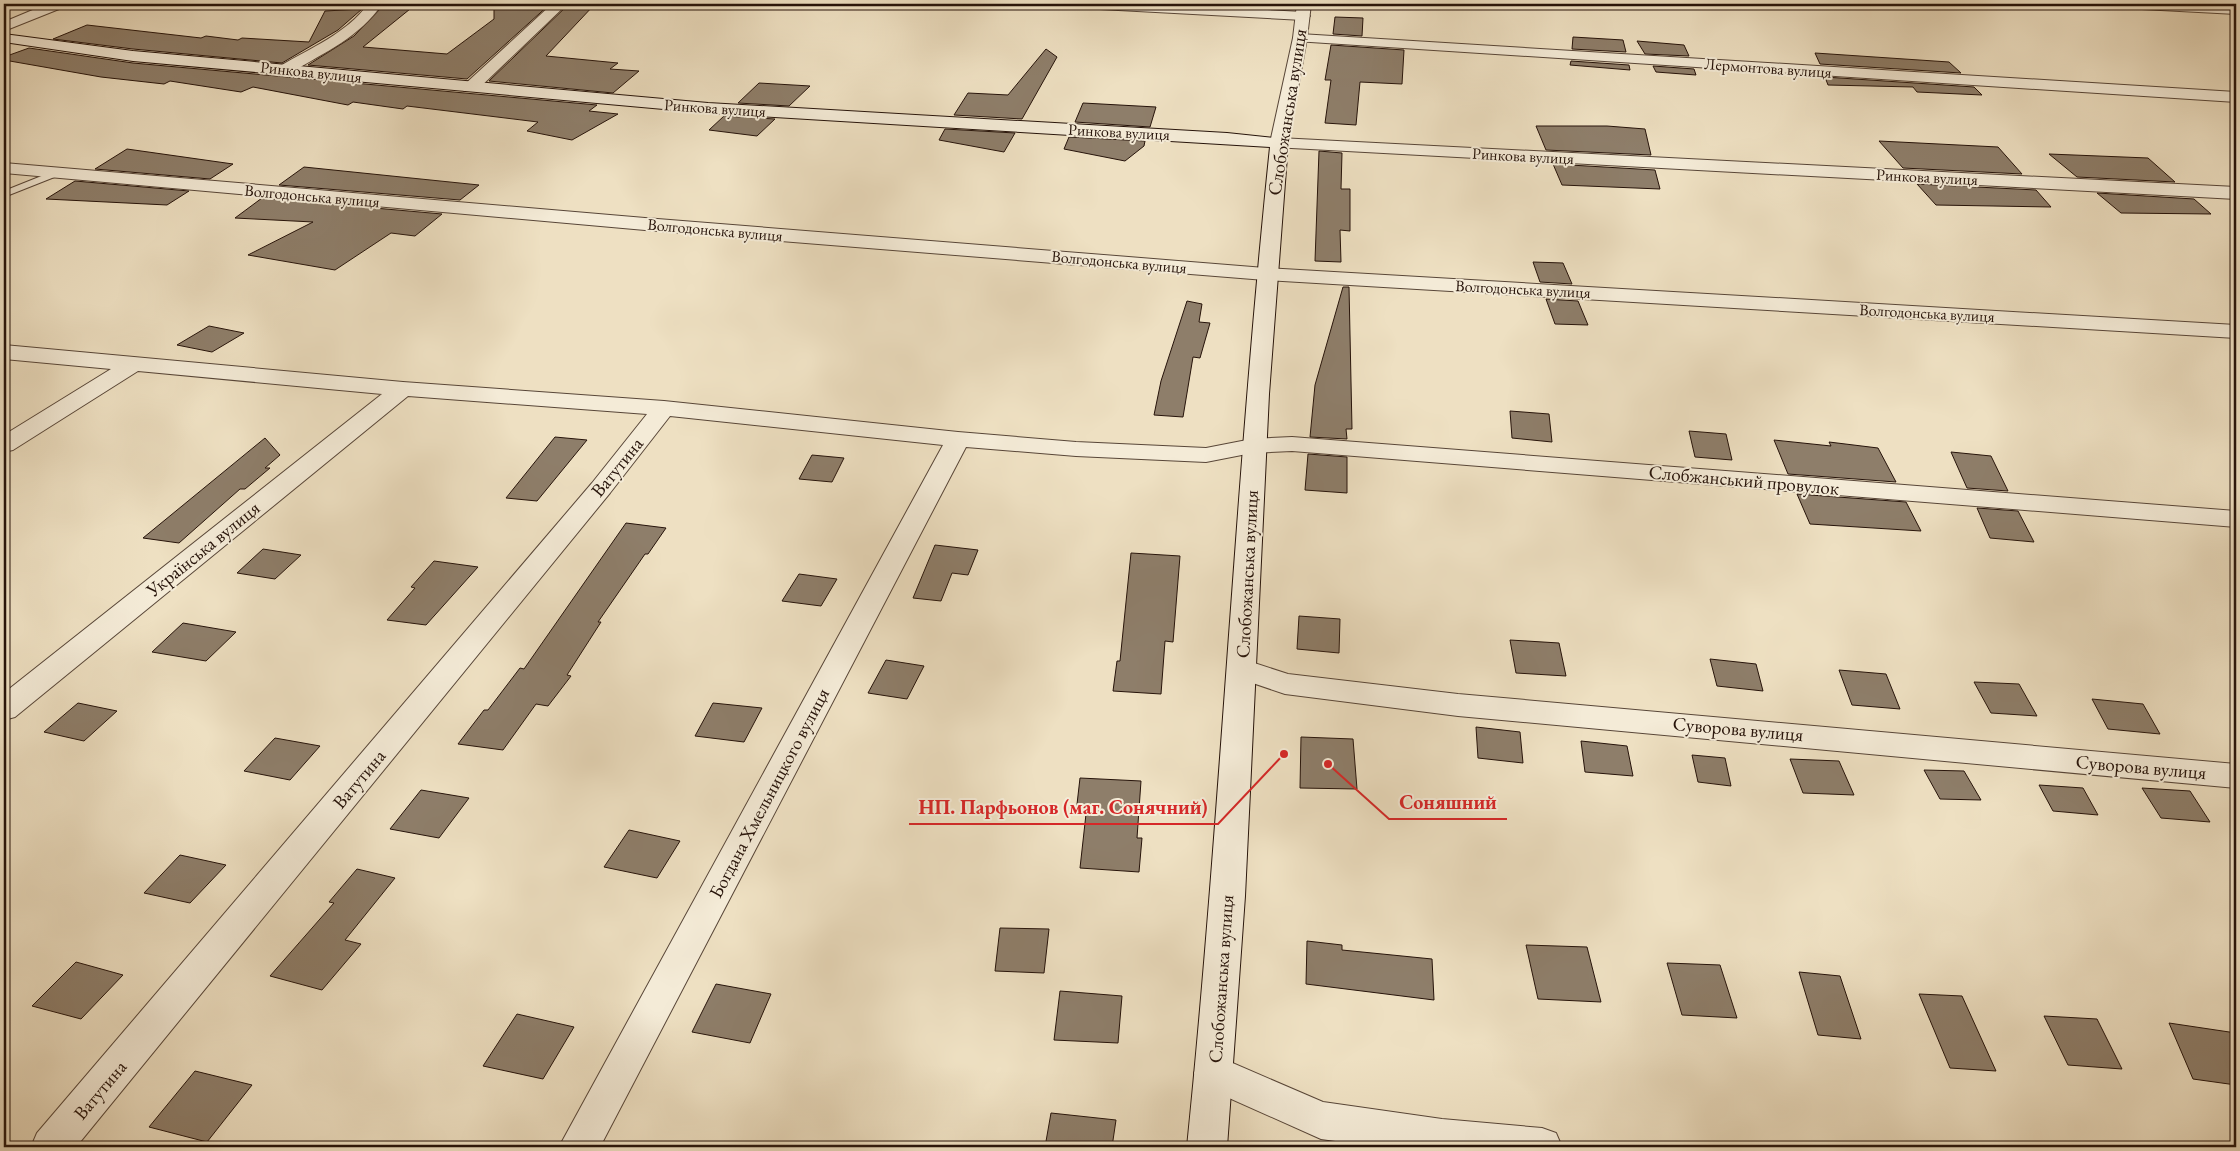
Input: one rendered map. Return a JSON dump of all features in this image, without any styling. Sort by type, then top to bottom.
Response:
[{"type":"street","points":[[5,37],[59,4]]},
{"type":"street","points":[[286,69],[350,30],[370,14],[374,4]]},
{"type":"street","points":[[470,88],[560,4]]},
{"type":"street","points":[[1080,4],[1304,10]]},
{"type":"street","points":[[2123,4],[2236,10]]},
{"type":"street","name":"Слобожанська вулиця","points":[[1207,1147],[1214,1073],[1242,669],[1252,446],[1265,274],[1279,143],[1304,10]]},
{"type":"street","name":"Ринкова вулиця","points":[[5,37],[133,56],[286,69],[470,88],[708,108],[1227,138],[1279,143],[2236,193]]},
{"type":"street","name":"Лермонтова вулиця","points":[[1300,38],[2236,98]]},
{"type":"street","name":"Волгодонська вулиця","points":[[4,168],[54,174],[664,226],[1265,274],[2236,332]]},
{"type":"street","name":"Слобжанський провулок","points":[[4,352],[403,389],[664,408],[958,439],[1076,449],[1206,454],[1252,446],[1292,444],[2236,519]]},
{"type":"street","points":[[4,445],[134,364]]},
{"type":"street","name":"Українська вулиця","points":[[4,709],[403,389]]},
{"type":"street","name":"Ватутина","points":[[51,1147],[601,488],[664,408]]},
{"type":"street","name":"Богдана Хмельницкого вулиця","points":[[579,1147],[958,439]]},
{"type":"street","name":"Суворова вулиця","points":[[1242,669],[1285,684],[1458,705],[1714,726],[2236,776]]},
{"type":"street","points":[[1214,1073],[1321,1120],[1442,1138],[1542,1147]]},
{"type":"lane","points":[[4,194],[54,174]]},
{"type":"building","points":[[494,4],[550,4],[467,79],[308,65],[354,36],[382,7],[415,5],[363,47],[447,54],[494,19]]},
{"type":"building","points":[[569,4],[595,4],[546,56],[618,63],[610,69],[639,71],[613,93],[489,81]]},
{"type":"building","points":[[362,9],[338,30],[282,63],[133,49],[53,39],[87,25],[201,38],[206,36],[238,40],[242,38],[309,42],[325,11]]},
{"type":"building","points":[[1335,17],[1363,18],[1362,36],[1333,34]]},
{"type":"building","points":[[1573,37],[1623,40],[1626,52],[1572,49]]},
{"type":"building","points":[[1637,41],[1684,45],[1689,56],[1645,54]]},
{"type":"building","points":[[1331,45],[1404,50],[1402,84],[1360,82],[1356,125],[1325,123],[1331,80],[1325,80]]},
{"type":"building","points":[[29,48],[133,63],[597,105],[589,111],[618,114],[572,140],[527,131],[538,122],[407,106],[403,109],[353,102],[348,105],[253,87],[241,92],[170,81],[164,84],[101,77],[4,60],[4,57]]},
{"type":"building","points":[[1046,49],[1057,57],[1022,119],[954,115],[968,93],[1008,95]]},
{"type":"building","points":[[1815,53],[1949,62],[1961,73],[1820,64]]},
{"type":"building","points":[[1571,61],[1629,65],[1630,70],[1570,65]]},
{"type":"building","points":[[1653,66],[1694,69],[1696,75],[1656,72]]},
{"type":"building","points":[[1825,77],[1974,87],[1982,95],[1917,92],[1913,87],[1828,85]]},
{"type":"building","points":[[759,83],[810,86],[789,106],[738,103]]},
{"type":"building","points":[[1083,103],[1156,107],[1150,127],[1075,122]]},
{"type":"building","points":[[724,116],[775,119],[757,136],[709,130]]},
{"type":"building","points":[[1536,126],[1607,126],[1645,129],[1651,155],[1546,150]]},
{"type":"building","points":[[945,129],[1015,133],[1004,152],[939,140]]},
{"type":"building","points":[[1069,137],[1145,141],[1144,146],[1125,161],[1064,149]]},
{"type":"building","points":[[1879,141],[1998,147],[2022,174],[1903,168]]},
{"type":"building","points":[[127,149],[233,164],[210,179],[95,169]]},
{"type":"building","points":[[1319,151],[1342,153],[1341,189],[1350,189],[1350,231],[1340,230],[1341,262],[1315,261]]},
{"type":"building","points":[[2049,154],[2148,158],[2175,182],[2077,177]]},
{"type":"building","points":[[1553,164],[1655,170],[1660,189],[1562,185]]},
{"type":"building","points":[[304,167],[479,185],[460,200],[279,185]]},
{"type":"building","points":[[75,181],[189,191],[167,205],[46,199]]},
{"type":"building","points":[[1917,184],[2036,190],[2051,207],[1936,205]]},
{"type":"building","points":[[2097,193],[2194,199],[2211,214],[2121,213]]},
{"type":"building","points":[[262,198],[442,214],[415,236],[391,233],[335,270],[248,255],[313,222],[235,218]]},
{"type":"building","points":[[1533,262],[1563,263],[1572,284],[1540,282]]},
{"type":"building","points":[[1343,287],[1349,287],[1352,429],[1346,429],[1347,439],[1310,437],[1315,385]]},
{"type":"building","points":[[1546,299],[1578,301],[1588,325],[1555,324]]},
{"type":"building","points":[[1187,301],[1202,304],[1199,322],[1210,323],[1200,358],[1193,357],[1183,417],[1154,415],[1161,381]]},
{"type":"building","points":[[209,326],[244,333],[212,352],[177,345]]},
{"type":"building","points":[[1510,411],[1549,414],[1552,442],[1512,438]]},
{"type":"building","points":[[1689,431],[1726,434],[1732,460],[1695,457]]},
{"type":"building","points":[[555,437],[587,440],[537,501],[506,498]]},
{"type":"building","points":[[265,438],[280,455],[265,468],[270,468],[245,489],[240,489],[179,543],[143,538]]},
{"type":"building","points":[[1774,440],[1831,446],[1829,442],[1878,448],[1896,482],[1788,474]]},
{"type":"building","points":[[1951,452],[1991,456],[2008,491],[1967,488]]},
{"type":"building","points":[[1308,454],[1347,457],[1347,493],[1305,490]]},
{"type":"building","points":[[812,455],[844,458],[832,482],[799,479]]},
{"type":"building","points":[[1797,494],[1906,502],[1921,531],[1810,524]]},
{"type":"building","points":[[1977,508],[2018,511],[2034,542],[1990,538]]},
{"type":"building","points":[[626,523],[666,528],[648,554],[645,554],[598,622],[601,622],[567,675],[571,676],[548,706],[536,704],[503,750],[458,744],[484,710],[488,710],[520,668],[524,669]]},
{"type":"building","points":[[935,545],[978,550],[968,575],[952,573],[941,601],[913,598]]},
{"type":"building","points":[[263,549],[301,555],[275,579],[237,573]]},
{"type":"building","points":[[1131,553],[1180,556],[1173,642],[1165,641],[1161,694],[1113,691],[1117,661],[1120,661]]},
{"type":"building","points":[[434,561],[478,567],[426,625],[387,620],[415,588],[411,587]]},
{"type":"building","points":[[799,574],[837,579],[821,606],[782,601]]},
{"type":"building","points":[[1299,616],[1340,619],[1339,653],[1297,649]]},
{"type":"building","points":[[183,623],[236,632],[206,661],[152,652]]},
{"type":"building","points":[[1510,640],[1559,643],[1566,676],[1516,673]]},
{"type":"building","points":[[1710,659],[1756,664],[1763,691],[1717,686]]},
{"type":"building","points":[[886,660],[924,666],[907,699],[868,693]]},
{"type":"building","points":[[1839,670],[1886,674],[1900,709],[1852,705]]},
{"type":"building","points":[[1974,682],[2019,684],[2037,716],[1991,713]]},
{"type":"building","points":[[2092,699],[2143,704],[2160,734],[2108,729]]},
{"type":"building","points":[[78,703],[117,711],[84,741],[44,732]]},
{"type":"building","points":[[713,703],[762,708],[744,742],[695,736]]},
{"type":"building","points":[[1476,727],[1520,732],[1523,763],[1478,758]]},
{"type":"building","points":[[1301,737],[1353,739],[1357,789],[1300,788]]},
{"type":"building","points":[[275,738],[320,746],[290,780],[244,771]]},
{"type":"building","points":[[1581,741],[1627,746],[1633,776],[1585,772]]},
{"type":"building","points":[[1692,755],[1725,758],[1731,786],[1698,782]]},
{"type":"building","points":[[1790,759],[1839,761],[1854,795],[1803,793]]},
{"type":"building","points":[[1924,770],[1964,771],[1981,800],[1940,799]]},
{"type":"building","points":[[1080,778],[1141,781],[1137,838],[1142,838],[1139,872],[1080,868],[1086,814],[1076,813]]},
{"type":"building","points":[[2039,785],[2083,788],[2098,815],[2053,811]]},
{"type":"building","points":[[2142,788],[2190,791],[2210,822],[2161,818]]},
{"type":"building","points":[[421,790],[469,798],[439,838],[390,829]]},
{"type":"building","points":[[629,830],[680,841],[657,878],[604,867]]},
{"type":"building","points":[[180,855],[226,865],[190,903],[144,893]]},
{"type":"building","points":[[357,869],[395,878],[345,940],[361,944],[322,990],[270,976],[334,903],[329,902]]},
{"type":"building","points":[[1000,928],[1049,929],[1044,973],[995,971]]},
{"type":"building","points":[[1307,941],[1342,945],[1342,950],[1432,959],[1434,1000],[1306,984]]},
{"type":"building","points":[[1526,945],[1587,947],[1601,1002],[1538,999]]},
{"type":"building","points":[[76,962],[123,975],[81,1019],[32,1006]]},
{"type":"building","points":[[1667,963],[1720,965],[1737,1018],[1682,1015]]},
{"type":"building","points":[[1799,972],[1840,976],[1861,1039],[1818,1035]]},
{"type":"building","points":[[716,984],[771,994],[750,1043],[692,1032]]},
{"type":"building","points":[[1060,991],[1122,996],[1118,1043],[1054,1040]]},
{"type":"building","points":[[1919,994],[1962,996],[1996,1071],[1950,1068]]},
{"type":"building","points":[[517,1014],[574,1027],[543,1079],[483,1066]]},
{"type":"building","points":[[2044,1016],[2097,1019],[2122,1069],[2068,1065]]},
{"type":"building","points":[[2169,1023],[2236,1033],[2236,1085],[2193,1079]]},
{"type":"building","points":[[195,1071],[252,1085],[207,1142],[149,1127]]},
{"type":"building","points":[[1051,1113],[1116,1120],[1112,1147],[1045,1147]]},
{"type":"place","name":"НП. Парфьонов (маг. Сонячний)","points":[[1284,754]]},
{"type":"place","name":"Соняшний","points":[[1328,764]]}]
